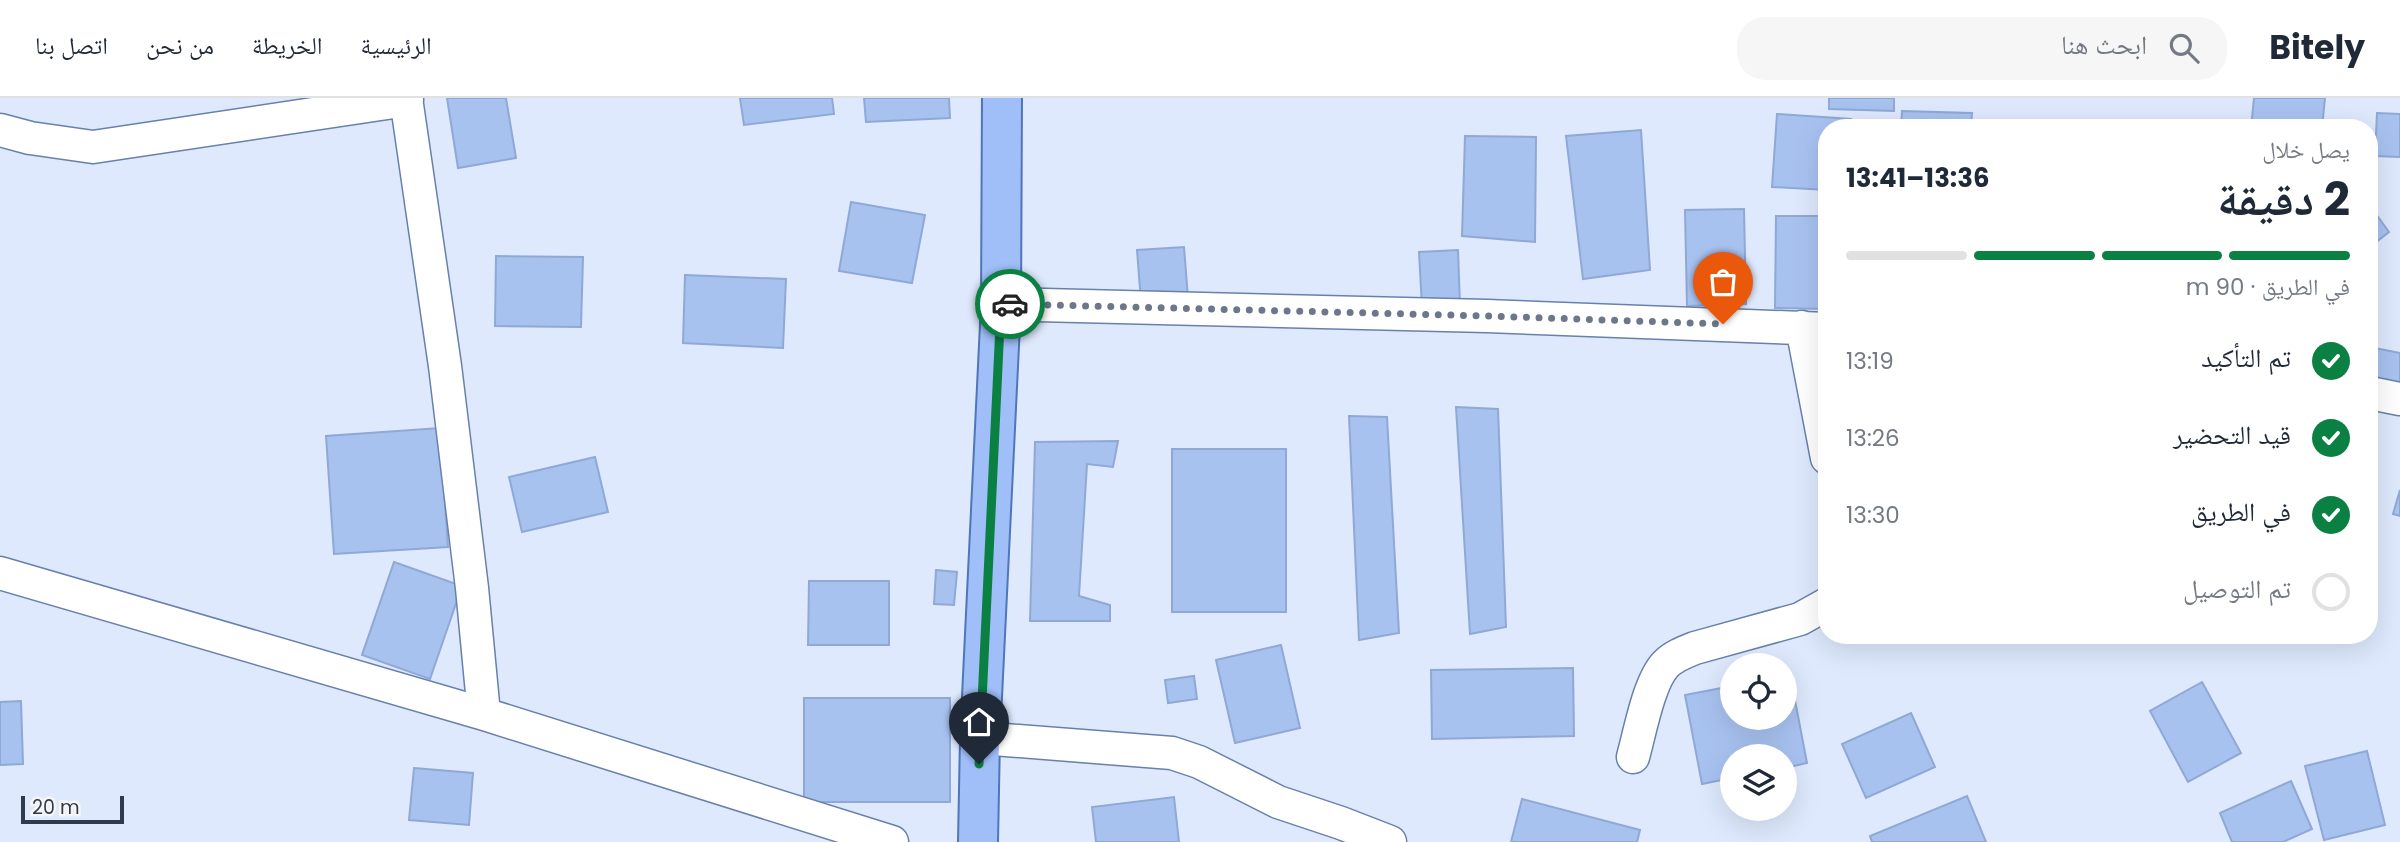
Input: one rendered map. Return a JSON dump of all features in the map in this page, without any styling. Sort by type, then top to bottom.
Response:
[{"type":"main road","points":[[978,842],[980,738],[1001,304],[1002,98]]},
{"type":"street","points":[[0,130],[30,138],[93,146],[407,99],[447,379],[484,714]]},
{"type":"street","points":[[1001,304],[1487,316],[1814,328],[1818,368]]},
{"type":"street","points":[[2378,395],[2400,399]]},
{"type":"street","points":[[0,573],[484,714],[892,842]]},
{"type":"street","points":[[1633,757],[1653,686],[1667,662],[1695,648],[1800,619],[1818,609]]},
{"type":"street","points":[[980,738],[1172,753],[1199,762],[1278,802],[1390,842]]},
{"type":"building","points":[[447,98],[506,98],[516,158],[458,168]]},
{"type":"building","points":[[740,98],[832,98],[834,114],[744,125]]},
{"type":"building","points":[[864,98],[949,98],[950,118],[866,122]]},
{"type":"building","points":[[1829,98],[1894,98],[1894,111],[1829,109]]},
{"type":"building","points":[[2254,98],[2325,98],[2323,119],[2252,119]]},
{"type":"building","points":[[1902,111],[1972,113],[1972,119],[1902,119]]},
{"type":"building","points":[[2377,113],[2400,114],[2400,157],[2378,156]]},
{"type":"building","points":[[1777,114],[1851,119],[1818,119],[1818,190],[1772,187]]},
{"type":"building","points":[[1641,130],[1650,270],[1583,279],[1566,136]]},
{"type":"building","points":[[1465,136],[1536,137],[1535,242],[1462,236]]},
{"type":"building","points":[[851,202],[925,215],[912,283],[839,271]]},
{"type":"building","points":[[1744,209],[1746,304],[1687,306],[1685,210]]},
{"type":"building","points":[[1776,216],[1818,216],[1818,309],[1775,308]]},
{"type":"building","points":[[2378,217],[2389,232],[2378,241]]},
{"type":"building","points":[[1184,247],[1188,298],[1141,302],[1137,250]]},
{"type":"building","points":[[1458,250],[1460,305],[1422,307],[1419,252]]},
{"type":"building","points":[[496,256],[583,257],[581,327],[495,326]]},
{"type":"building","points":[[685,275],[786,279],[783,348],[683,343]]},
{"type":"building","points":[[2378,349],[2400,353],[2400,389],[2378,384]]},
{"type":"building","points":[[1456,407],[1498,409],[1506,627],[1470,634]]},
{"type":"building","points":[[1349,416],[1387,417],[1399,633],[1359,640]]},
{"type":"building","points":[[440,428],[448,547],[334,554],[326,436]]},
{"type":"building","points":[[1118,441],[1113,467],[1087,464],[1079,596],[1110,605],[1110,621],[1030,621],[1035,442]]},
{"type":"building","points":[[1172,449],[1286,449],[1286,612],[1172,612]]},
{"type":"building","points":[[595,457],[608,512],[522,532],[509,477]]},
{"type":"building","points":[[2400,490],[2400,516],[2393,514]]},
{"type":"building","points":[[394,562],[462,586],[430,679],[362,655]]},
{"type":"building","points":[[936,570],[957,572],[954,605],[934,604]]},
{"type":"building","points":[[809,581],[889,581],[889,645],[808,645]]},
{"type":"building","points":[[1281,645],[1300,728],[1235,743],[1216,660]]},
{"type":"building","points":[[1573,668],[1574,736],[1432,739],[1431,670]]},
{"type":"building","points":[[1194,676],[1197,699],[1168,703],[1165,680]]},
{"type":"building","points":[[2202,682],[2241,753],[2188,782],[2150,711]]},
{"type":"building","points":[[1720,688],[1720,730],[1797,730],[1797,711],[1807,763],[1797,765],[1797,744],[1720,744],[1720,780],[1702,784],[1685,695]]},
{"type":"building","points":[[804,698],[950,698],[950,802],[804,802]]},
{"type":"building","points":[[21,701],[23,764],[0,765],[0,702]]},
{"type":"building","points":[[1911,713],[1935,767],[1866,798],[1842,744]]},
{"type":"building","points":[[2367,751],[2385,825],[2324,840],[2305,766]]},
{"type":"building","points":[[414,768],[473,773],[469,825],[409,820]]},
{"type":"building","points":[[2291,781],[2312,829],[2283,842],[2232,842],[2220,813]]},
{"type":"building","points":[[1967,796],[1986,842],[1872,842],[1870,836]]},
{"type":"building","points":[[1174,797],[1179,842],[1096,842],[1092,807]]},
{"type":"building","points":[[1522,799],[1640,830],[1637,842],[1511,842]]},
{"type":"way so far","points":[[1010,304],[1723,324]]},
{"type":"route","points":[[979,764],[1001,304],[1010,304]]}]
